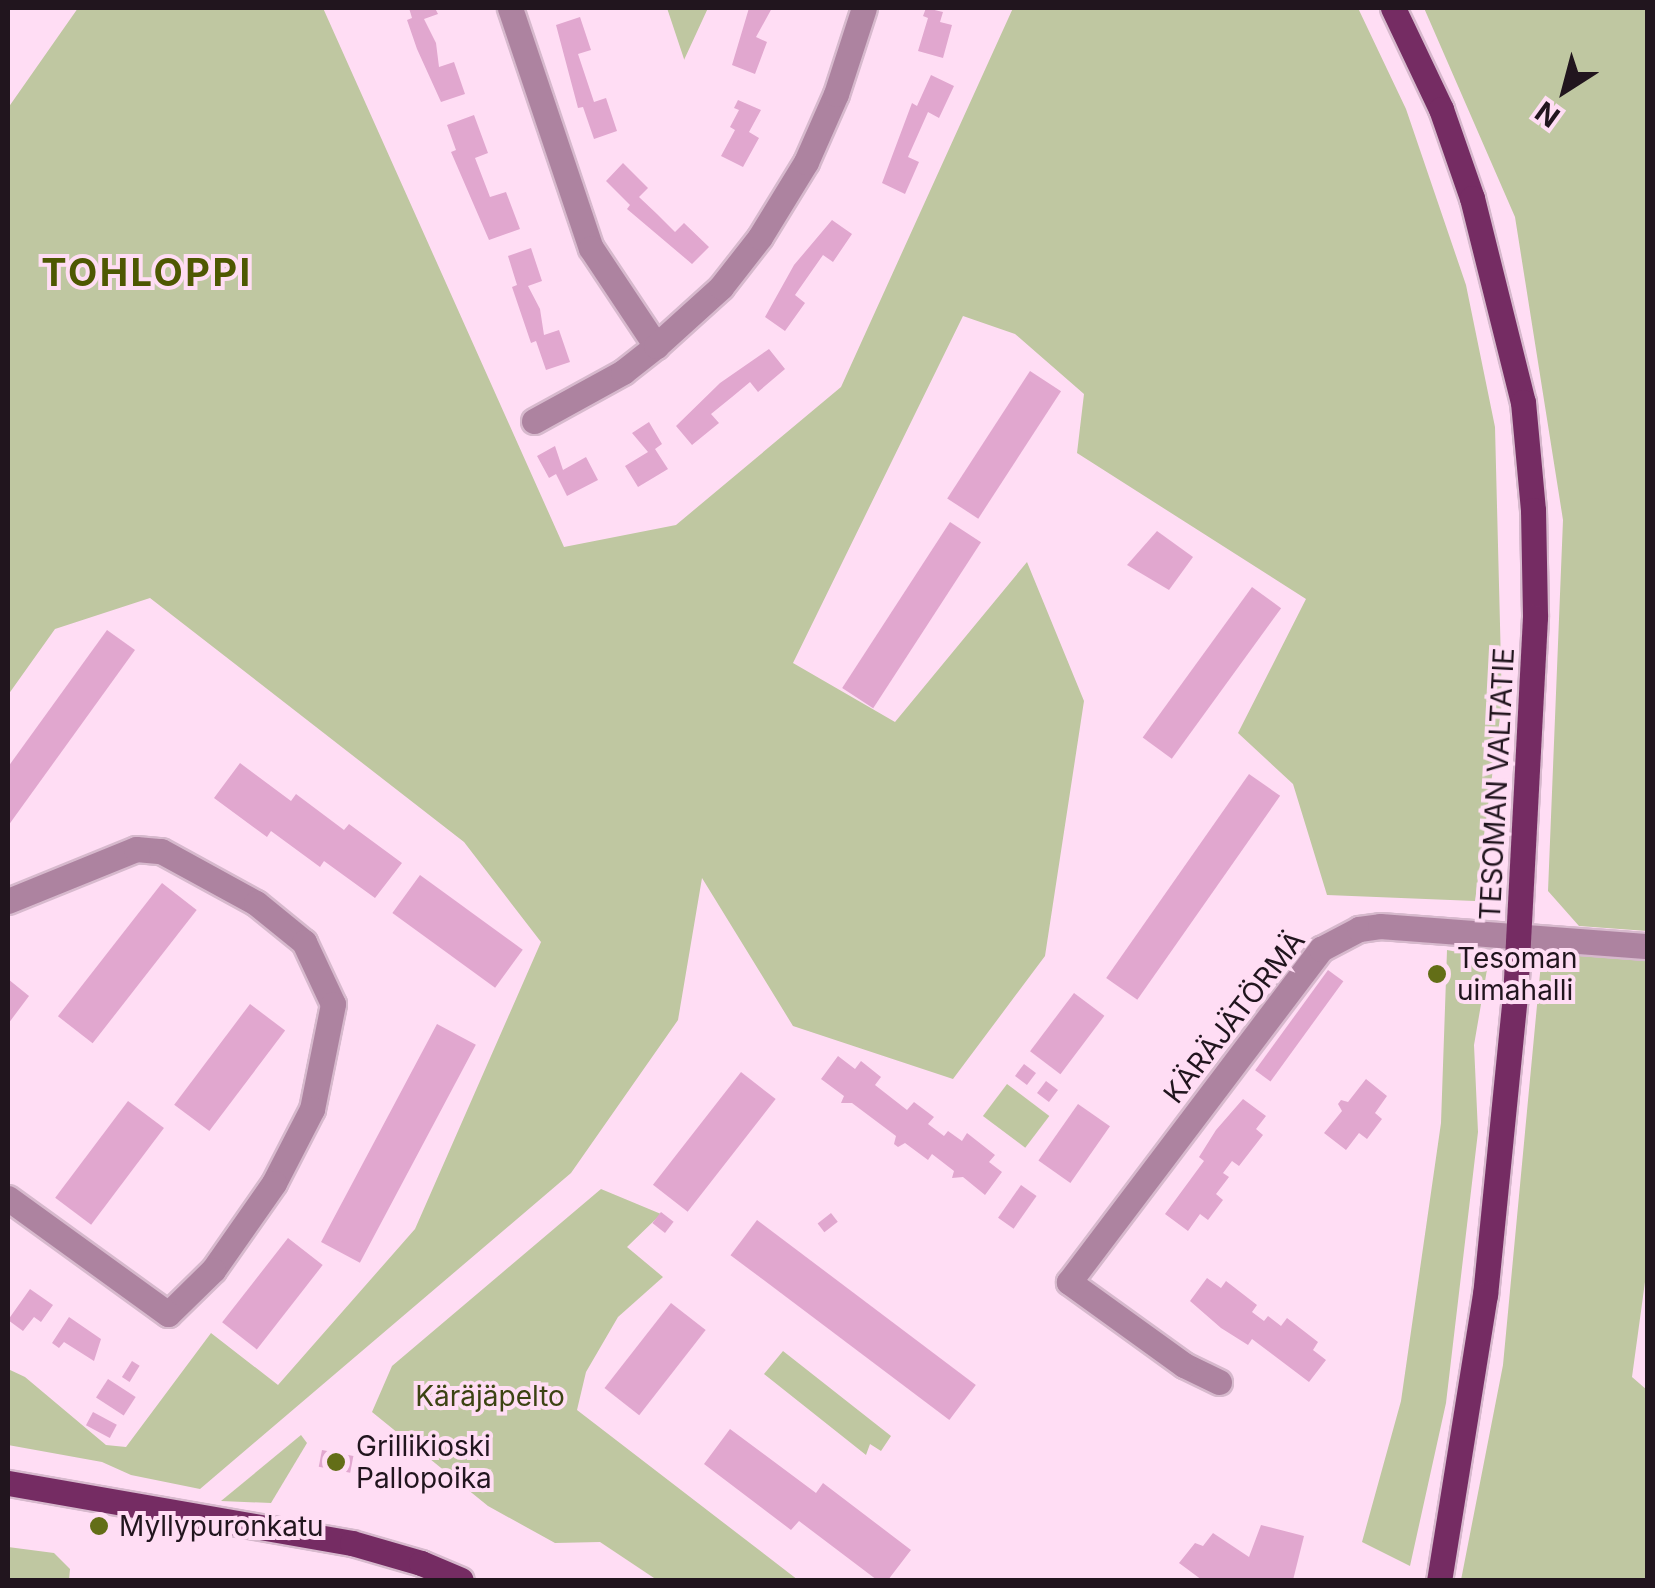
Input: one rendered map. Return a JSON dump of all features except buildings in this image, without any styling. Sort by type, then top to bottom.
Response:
[{"type":"main road","name":"TESOMAN VALTATIE","points":[[1393,8],[1441,108],[1472,198],[1523,402],[1535,617],[1519,934],[1485,1294],[1438,1580]]},
{"type":"main road","points":[[8,1483],[335,1539],[382,1550],[461,1580]]},
{"type":"street","points":[[510,8],[591,248],[656,346]]},
{"type":"street","points":[[534,421],[623,372],[721,287],[760,237],[806,162],[836,94],[864,8]]},
{"type":"street","points":[[8,901],[136,849],[162,850],[256,903],[304,942],[334,1004],[312,1109],[274,1183],[213,1270],[168,1314],[8,1198]]},
{"type":"street","name":"KÄRÄJÄTÖRMÄ","points":[[1219,1382],[1184,1365],[1069,1282],[1321,949],[1359,928],[1380,926],[1648,946]]},
{"type":"green space","points":[[78,8],[323,8],[564,547],[676,525],[841,387],[1013,8],[1358,8],[1406,109],[1466,285],[1495,427],[1502,703],[1475,901],[1327,895],[1293,784],[1238,733],[1306,599],[1077,453],[1084,394],[1015,334],[963,316],[793,663],[895,722],[1027,562],[1084,701],[1045,956],[953,1079],[793,1026],[702,878],[678,1020],[571,1173],[200,1489],[131,1475],[102,1462],[8,1445],[8,1369],[25,1377],[106,1445],[126,1447],[211,1333],[278,1385],[415,1229],[541,942],[464,842],[150,598],[55,629],[8,695],[8,108]]},
{"type":"green space","points":[[667,8],[708,8],[684,60],[684,59]]},
{"type":"green space","points":[[1424,8],[1647,8],[1647,931],[1579,926],[1548,891],[1563,520],[1515,217]]},
{"type":"green space","points":[[1447,950],[1489,958],[1474,1045],[1478,1132],[1446,1403],[1410,1566],[1362,1542],[1401,1401],[1441,1123]]},
{"type":"green space","points":[[1576,953],[1647,959],[1648,1260],[1632,1377],[1647,1390],[1647,1580],[1461,1580],[1503,1365],[1541,963]]},
{"type":"green space","points":[[1007,1084],[1049,1116],[1025,1148],[983,1116]]},
{"type":"green space","name":"Käräjäpelto","points":[[601,1189],[661,1214],[627,1247],[663,1277],[618,1317],[586,1372],[577,1410],[798,1580],[657,1580],[600,1542],[555,1543],[488,1506],[372,1412],[392,1366]]},
{"type":"green space","points":[[783,1351],[891,1436],[881,1451],[870,1444],[866,1455],[764,1374]]},
{"type":"green space","points":[[301,1435],[307,1443],[271,1503],[221,1501]]},
{"type":"green space","points":[[8,1547],[54,1553],[70,1569],[69,1580],[8,1580]]},
{"type":"place","name":"Tesoman uimahalli","points":[[1437,974]]},
{"type":"place","name":"Grillikioski Pallopoika","points":[[336,1462]]},
{"type":"place","name":"Myllypuronkatu","points":[[99,1526]]},
{"type":"district","name":"TOHLOPPI","points":[[147,273]]}]
